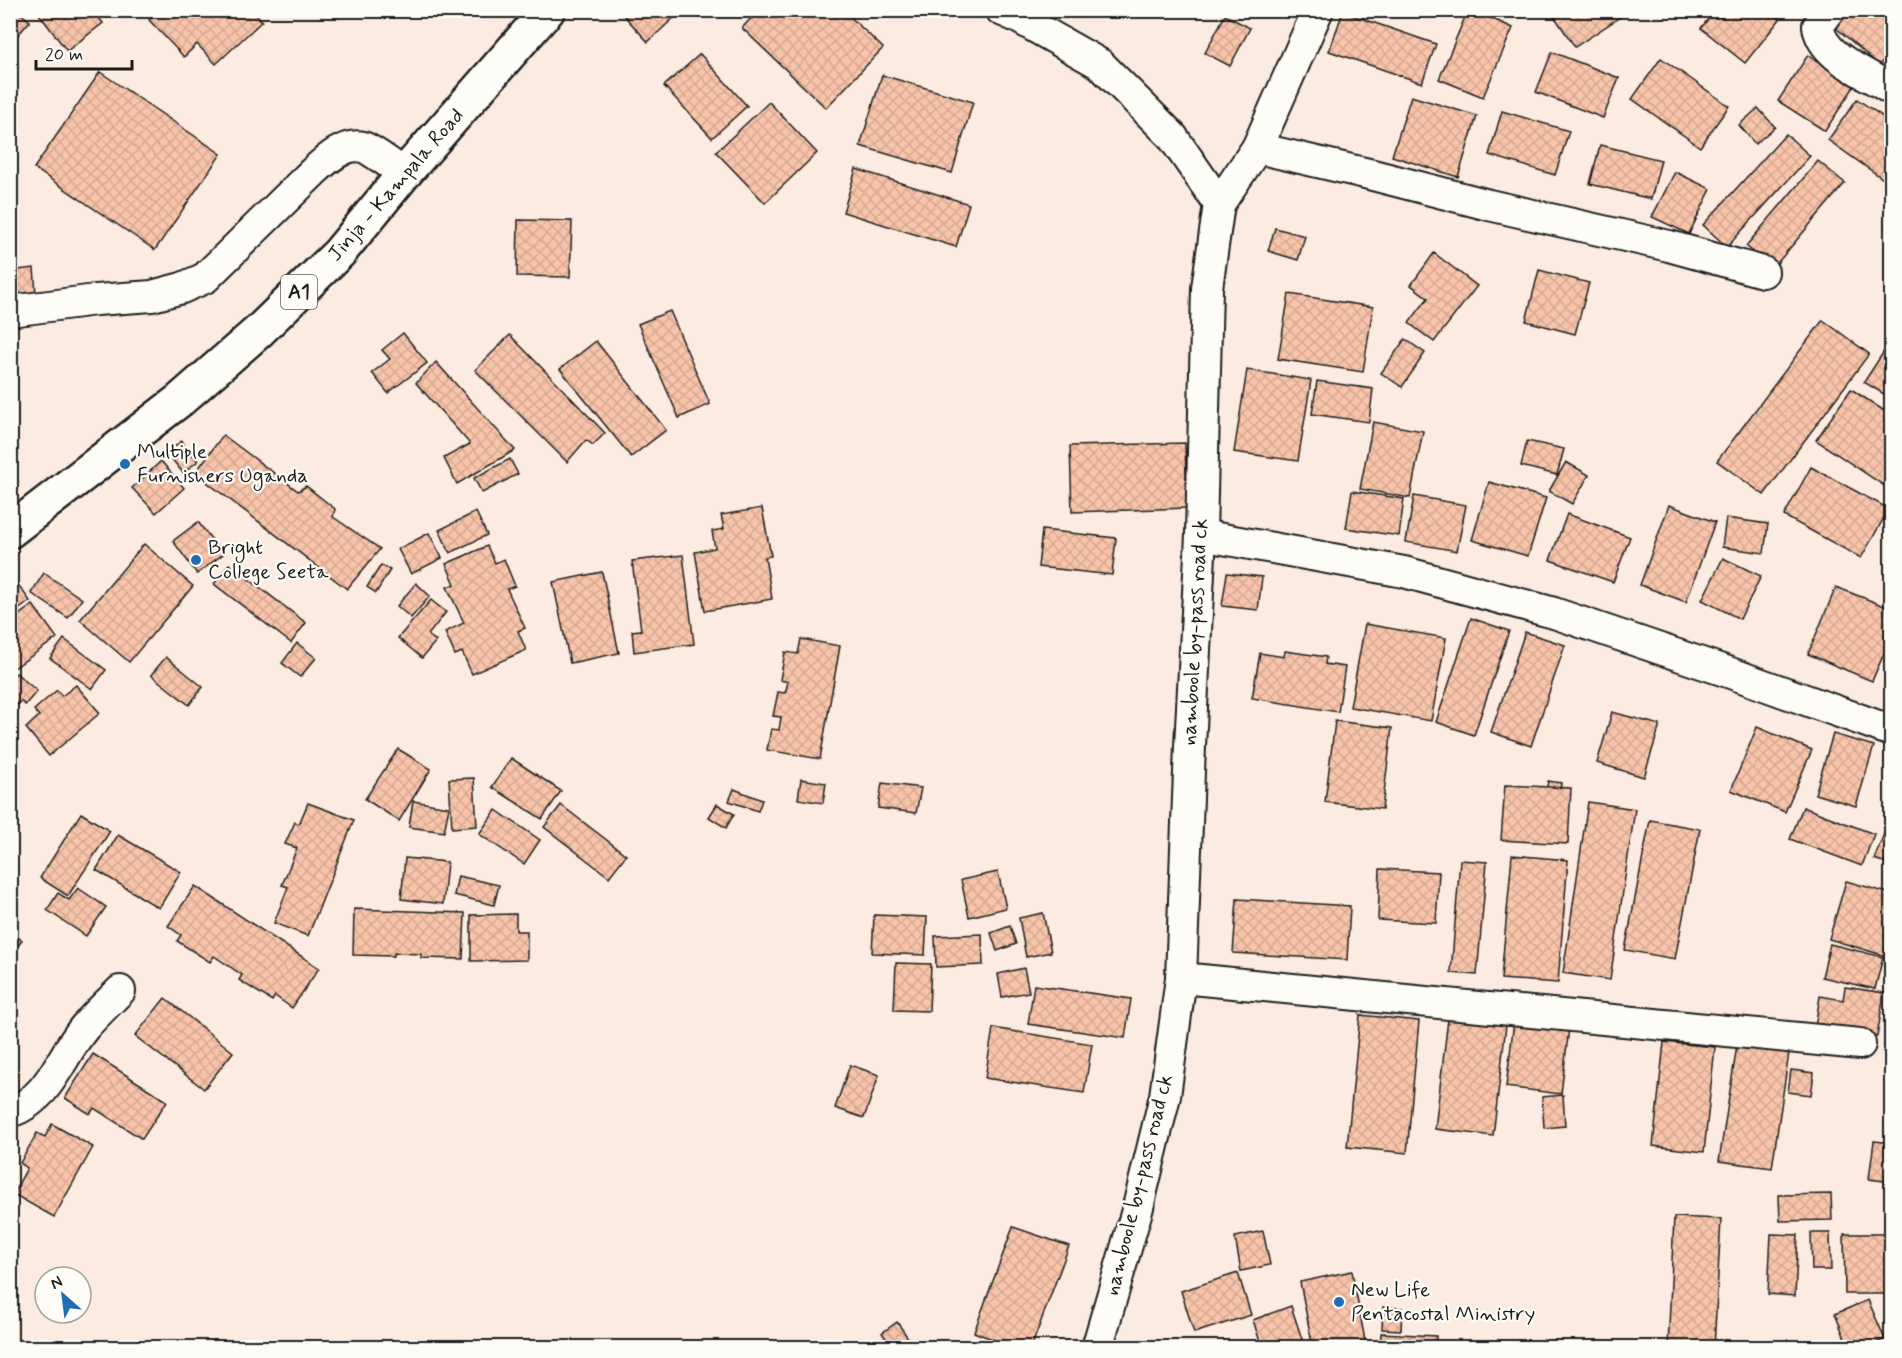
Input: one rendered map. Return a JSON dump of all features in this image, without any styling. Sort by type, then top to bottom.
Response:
[{"type":"highway","name":"Jinja - Kampala Road","points":[[10,531],[180,400],[259,332],[339,253],[404,174],[548,10]]},
{"type":"street","points":[[1001,10],[1100,64],[1172,136],[1219,204],[1257,148],[1318,10]]},
{"type":"street","points":[[1830,10],[1818,26],[1820,36],[1840,60],[1892,90]]},
{"type":"street","points":[[10,311],[96,300],[152,296],[182,288],[205,278],[313,172],[331,156],[345,148],[363,147],[404,174]]},
{"type":"street","points":[[1257,148],[1669,246],[1763,272]]},
{"type":"street","name":"namboole by-pass road ck","points":[[1097,1347],[1138,1207],[1165,1096],[1181,978],[1201,536],[1207,288],[1219,204]]},
{"type":"street","points":[[1201,536],[1404,572],[1554,613],[1892,731]]},
{"type":"street","points":[[1181,978],[1860,1044]]},
{"type":"street","points":[[10,1112],[19,1109],[48,1085],[83,1029],[120,991]]},
{"type":"building","points":[[10,10],[16,10],[30,21],[10,44]]},
{"type":"building","points":[[36,10],[93,10],[103,23],[67,51]]},
{"type":"building","points":[[159,10],[253,10],[262,21],[216,64],[197,44],[184,57],[149,20]]},
{"type":"building","points":[[619,10],[682,10],[648,42]]},
{"type":"building","points":[[759,10],[843,10],[883,48],[826,108],[742,28]]},
{"type":"building","points":[[1468,10],[1473,10],[1513,28],[1483,97],[1439,79]]},
{"type":"building","points":[[1556,10],[1624,10],[1626,13],[1575,47],[1552,13]]},
{"type":"building","points":[[1715,10],[1770,10],[1780,19],[1745,63],[1701,28]]},
{"type":"building","points":[[1848,10],[1892,10],[1892,51],[1879,65],[1834,26]]},
{"type":"building","points":[[1343,12],[1436,44],[1422,83],[1329,51]]},
{"type":"building","points":[[1225,15],[1250,28],[1230,66],[1205,53]]},
{"type":"building","points":[[1552,52],[1619,78],[1603,118],[1536,92]]},
{"type":"building","points":[[700,54],[747,106],[712,138],[664,86]]},
{"type":"building","points":[[1808,55],[1855,85],[1825,131],[1778,101]]},
{"type":"building","points":[[1661,58],[1729,106],[1700,147],[1632,99]]},
{"type":"building","points":[[100,72],[221,154],[155,250],[34,168]]},
{"type":"building","points":[[882,75],[973,102],[952,173],[860,146]]},
{"type":"building","points":[[1411,96],[1477,116],[1458,177],[1392,156]]},
{"type":"building","points":[[1857,99],[1892,123],[1892,180],[1889,183],[1828,140]]},
{"type":"building","points":[[769,102],[817,153],[765,203],[716,152]]},
{"type":"building","points":[[1758,108],[1775,127],[1755,144],[1739,125]]},
{"type":"building","points":[[1502,111],[1569,131],[1555,175],[1489,155]]},
{"type":"building","points":[[1786,134],[1810,156],[1727,247],[1703,225]]},
{"type":"building","points":[[1600,145],[1661,160],[1651,199],[1590,184]]},
{"type":"building","points":[[1818,161],[1845,183],[1773,268],[1746,246]]},
{"type":"building","points":[[856,169],[969,204],[956,247],[843,212]]},
{"type":"building","points":[[1675,172],[1711,189],[1689,234],[1652,217]]},
{"type":"building","points":[[518,220],[572,221],[570,277],[517,276]]},
{"type":"building","points":[[1275,228],[1305,236],[1298,260],[1268,251]]},
{"type":"building","points":[[1434,253],[1477,286],[1434,342],[1409,323],[1428,298],[1411,285]]},
{"type":"building","points":[[34,268],[36,293],[10,296],[10,271]]},
{"type":"building","points":[[1539,270],[1589,283],[1575,334],[1526,321]]},
{"type":"building","points":[[1289,294],[1373,307],[1363,372],[1278,359]]},
{"type":"building","points":[[670,311],[710,404],[679,418],[638,324]]},
{"type":"building","points":[[1823,320],[1869,354],[1764,495],[1717,461]]},
{"type":"building","points":[[403,333],[427,363],[388,393],[372,373],[390,359],[382,350]]},
{"type":"building","points":[[510,335],[605,433],[593,445],[586,440],[567,462],[475,370]]},
{"type":"building","points":[[1405,339],[1425,353],[1402,387],[1381,373]]},
{"type":"building","points":[[1892,339],[1892,399],[1864,382]]},
{"type":"building","points":[[596,341],[666,430],[631,457],[560,369]]},
{"type":"building","points":[[436,362],[515,450],[457,484],[444,458],[470,444],[416,383]]},
{"type":"building","points":[[1247,370],[1311,380],[1298,461],[1234,452]]},
{"type":"building","points":[[1317,381],[1373,389],[1369,422],[1312,414]]},
{"type":"building","points":[[1851,389],[1892,416],[1892,491],[1816,440]]},
{"type":"building","points":[[1373,422],[1423,431],[1410,498],[1360,489]]},
{"type":"building","points":[[223,435],[298,491],[306,486],[335,509],[333,517],[380,549],[347,589],[195,473]]},
{"type":"building","points":[[181,441],[198,461],[183,473],[167,453]]},
{"type":"building","points":[[1527,441],[1564,449],[1557,475],[1521,466]]},
{"type":"building","points":[[1185,443],[1187,508],[1072,512],[1070,446]]},
{"type":"building","points":[[510,459],[518,474],[482,493],[474,478]]},
{"type":"building","points":[[161,461],[184,488],[156,513],[132,488]]},
{"type":"building","points":[[1566,462],[1589,475],[1572,504],[1549,491]]},
{"type":"building","points":[[1811,467],[1889,509],[1861,558],[1784,516]]},
{"type":"building","points":[[1489,482],[1546,498],[1528,556],[1472,540]]},
{"type":"building","points":[[1352,491],[1404,499],[1399,536],[1346,528]]},
{"type":"building","points":[[1414,496],[1466,505],[1457,551],[1406,542]]},
{"type":"building","points":[[1669,505],[1715,522],[1686,602],[1640,585]]},
{"type":"building","points":[[762,508],[771,556],[765,557],[772,599],[705,611],[695,552],[715,548],[712,531],[724,529],[721,515]]},
{"type":"building","points":[[476,512],[487,535],[450,553],[439,530]]},
{"type":"building","points":[[1567,514],[1630,537],[1613,582],[1550,560]]},
{"type":"building","points":[[1726,518],[1768,524],[1764,553],[1722,547]]},
{"type":"building","points":[[198,522],[223,554],[197,574],[173,541]]},
{"type":"building","points":[[1042,530],[1116,538],[1112,575],[1038,567]]},
{"type":"building","points":[[429,533],[442,558],[411,574],[398,549]]},
{"type":"building","points":[[144,544],[193,586],[129,662],[80,620]]},
{"type":"building","points":[[487,546],[495,563],[504,559],[515,586],[507,589],[525,628],[518,631],[526,650],[472,674],[462,652],[455,655],[445,632],[464,623],[447,587],[455,584],[446,564]]},
{"type":"building","points":[[683,555],[694,644],[634,652],[632,631],[641,630],[632,561]]},
{"type":"building","points":[[1723,558],[1761,576],[1740,619],[1702,600]]},
{"type":"building","points":[[229,564],[306,623],[291,643],[214,584]]},
{"type":"building","points":[[381,565],[390,570],[376,593],[367,587]]},
{"type":"building","points":[[602,572],[619,653],[570,663],[553,582]]},
{"type":"building","points":[[44,573],[82,599],[68,618],[31,593]]},
{"type":"building","points":[[1227,573],[1262,577],[1258,610],[1222,606]]},
{"type":"building","points":[[14,579],[30,601],[18,610],[10,600],[10,582]]},
{"type":"building","points":[[416,583],[430,596],[411,618],[397,606]]},
{"type":"building","points":[[1836,587],[1892,609],[1892,635],[1872,681],[1808,654]]},
{"type":"building","points":[[431,600],[446,612],[428,635],[436,641],[422,658],[398,638]]},
{"type":"building","points":[[33,605],[57,638],[14,668],[10,663],[10,621]]},
{"type":"building","points":[[1471,618],[1509,631],[1474,735],[1436,722]]},
{"type":"building","points":[[1365,624],[1446,638],[1431,721],[1350,707]]},
{"type":"building","points":[[1525,632],[1565,645],[1531,746],[1491,732]]},
{"type":"building","points":[[64,639],[106,670],[92,689],[50,658]]},
{"type":"building","points":[[801,639],[840,646],[820,759],[767,750],[771,729],[779,730],[781,717],[773,716],[778,692],[785,693],[788,682],[780,680],[785,652],[798,654]]},
{"type":"building","points":[[297,643],[316,658],[300,677],[282,663]]},
{"type":"building","points":[[1285,651],[1326,657],[1325,664],[1345,667],[1338,712],[1252,698],[1260,653],[1284,657]]},
{"type":"building","points":[[166,657],[203,687],[189,705],[151,675]]},
{"type":"building","points":[[16,673],[37,691],[25,705],[21,701],[10,712],[10,679]]},
{"type":"building","points":[[76,685],[100,713],[49,756],[26,728],[39,716],[34,710],[57,690],[62,696]]},
{"type":"building","points":[[1612,712],[1660,725],[1644,777],[1597,763]]},
{"type":"building","points":[[1335,721],[1392,728],[1382,809],[1325,802]]},
{"type":"building","points":[[1757,727],[1812,750],[1785,812],[1731,790]]},
{"type":"building","points":[[1833,734],[1874,746],[1856,806],[1815,794]]},
{"type":"building","points":[[398,749],[431,769],[399,821],[365,799]]},
{"type":"building","points":[[511,758],[561,791],[542,819],[492,787]]},
{"type":"building","points":[[474,778],[477,826],[452,828],[449,779]]},
{"type":"building","points":[[801,779],[826,783],[823,803],[798,799]]},
{"type":"building","points":[[1548,781],[1561,783],[1558,809],[1543,807]]},
{"type":"building","points":[[882,783],[921,788],[916,813],[878,808]]},
{"type":"building","points":[[1505,785],[1571,788],[1568,844],[1501,840]]},
{"type":"building","points":[[734,789],[762,800],[758,811],[729,801]]},
{"type":"building","points":[[413,801],[449,807],[444,832],[409,827]]},
{"type":"building","points":[[1588,802],[1635,809],[1610,980],[1563,973]]},
{"type":"building","points":[[308,803],[354,820],[308,936],[274,923],[288,887],[282,885],[297,848],[285,844],[295,822],[299,824]]},
{"type":"building","points":[[717,804],[734,814],[726,828],[709,817]]},
{"type":"building","points":[[561,805],[626,855],[609,877],[544,827]]},
{"type":"building","points":[[1803,807],[1874,834],[1862,866],[1790,839]]},
{"type":"building","points":[[496,810],[540,840],[524,864],[479,834]]},
{"type":"building","points":[[81,813],[110,831],[68,896],[40,878]]},
{"type":"building","points":[[1892,814],[1892,865],[1874,859]]},
{"type":"building","points":[[1650,820],[1700,829],[1675,959],[1625,950]]},
{"type":"building","points":[[118,835],[181,872],[159,908],[96,870]]},
{"type":"building","points":[[1512,855],[1568,860],[1558,983],[1501,979]]},
{"type":"building","points":[[405,858],[447,862],[443,904],[401,899]]},
{"type":"building","points":[[1460,860],[1487,862],[1477,975],[1451,973]]},
{"type":"building","points":[[1380,869],[1439,872],[1436,923],[1378,920]]},
{"type":"building","points":[[998,872],[1006,908],[969,917],[961,880]]},
{"type":"building","points":[[458,876],[499,885],[494,905],[454,895]]},
{"type":"building","points":[[1846,881],[1892,894],[1892,938],[1886,956],[1829,939]]},
{"type":"building","points":[[195,886],[319,968],[292,1008],[275,996],[272,1001],[239,980],[242,975],[214,956],[210,962],[177,941],[181,935],[168,926]]},
{"type":"building","points":[[78,888],[106,907],[86,936],[47,910],[58,893],[69,900]]},
{"type":"building","points":[[1237,899],[1350,906],[1347,960],[1233,953]]},
{"type":"building","points":[[354,909],[465,913],[463,959],[421,958],[421,954],[394,953],[394,956],[353,955]]},
{"type":"building","points":[[1043,913],[1051,952],[1026,957],[1019,918]]},
{"type":"building","points":[[516,914],[516,931],[527,931],[527,960],[471,961],[471,915]]},
{"type":"building","points":[[874,915],[927,917],[925,955],[872,953]]},
{"type":"building","points":[[1010,926],[1016,944],[997,951],[991,933]]},
{"type":"building","points":[[10,933],[22,940],[10,958]]},
{"type":"building","points":[[982,934],[983,965],[936,967],[935,936]]},
{"type":"building","points":[[1830,944],[1883,957],[1875,989],[1822,977]]},
{"type":"building","points":[[896,963],[931,964],[929,1011],[894,1010]]},
{"type":"building","points":[[1024,968],[1029,992],[1002,997],[998,974]]},
{"type":"building","points":[[1034,985],[1131,999],[1125,1038],[1028,1024]]},
{"type":"building","points":[[1845,987],[1884,993],[1877,1037],[1815,1027],[1820,996],[1843,1000]]},
{"type":"building","points":[[165,998],[233,1052],[204,1089],[135,1036]]},
{"type":"building","points":[[1360,1015],[1419,1021],[1407,1153],[1347,1147]]},
{"type":"building","points":[[1448,1019],[1506,1025],[1493,1136],[1435,1129]]},
{"type":"building","points":[[1514,1021],[1569,1028],[1561,1094],[1506,1087]]},
{"type":"building","points":[[993,1028],[1092,1044],[1084,1093],[985,1078]]},
{"type":"building","points":[[1738,1039],[1790,1046],[1772,1168],[1719,1161]]},
{"type":"building","points":[[1664,1042],[1715,1047],[1704,1152],[1653,1146]]},
{"type":"building","points":[[93,1054],[167,1101],[142,1139],[94,1108],[90,1114],[65,1098]]},
{"type":"building","points":[[850,1065],[879,1075],[864,1118],[835,1108]]},
{"type":"building","points":[[1791,1070],[1814,1073],[1811,1095],[1788,1092]]},
{"type":"building","points":[[1563,1095],[1565,1126],[1544,1128],[1542,1097]]},
{"type":"building","points":[[52,1124],[93,1147],[54,1217],[13,1194],[27,1168],[20,1163],[37,1133],[45,1137]]},
{"type":"building","points":[[1874,1141],[1892,1143],[1892,1182],[1869,1179]]},
{"type":"building","points":[[1831,1194],[1832,1220],[1780,1221],[1779,1195]]},
{"type":"building","points":[[1674,1217],[1721,1219],[1714,1348],[1668,1348]]},
{"type":"building","points":[[1013,1227],[1069,1246],[1031,1348],[1015,1348],[974,1332]]},
{"type":"building","points":[[1263,1231],[1270,1265],[1241,1271],[1235,1237]]},
{"type":"building","points":[[1811,1233],[1830,1233],[1831,1270],[1812,1270]]},
{"type":"building","points":[[1771,1234],[1798,1235],[1795,1296],[1768,1294]]},
{"type":"building","points":[[1844,1234],[1892,1234],[1892,1294],[1845,1294]]},
{"type":"building","points":[[1352,1271],[1366,1346],[1313,1348],[1300,1282]]},
{"type":"building","points":[[1238,1273],[1251,1315],[1194,1333],[1181,1291]]},
{"type":"building","points":[[1868,1300],[1885,1339],[1866,1348],[1849,1348],[1835,1314]]},
{"type":"building","points":[[1291,1306],[1305,1348],[1262,1348],[1253,1320]]},
{"type":"building","points":[[1383,1307],[1402,1308],[1401,1330],[1382,1329]]},
{"type":"building","points":[[897,1322],[915,1348],[893,1348],[882,1333]]},
{"type":"building","points":[[1381,1333],[1436,1336],[1436,1348],[1380,1348]]},
{"type":"place","name":"Multiple Furnishers Uganda","points":[[125,464]]},
{"type":"place","name":"Bright College Seeta","points":[[196,560]]},
{"type":"place","name":"New Life Pentacostal Ministry","points":[[1339,1302]]}]
